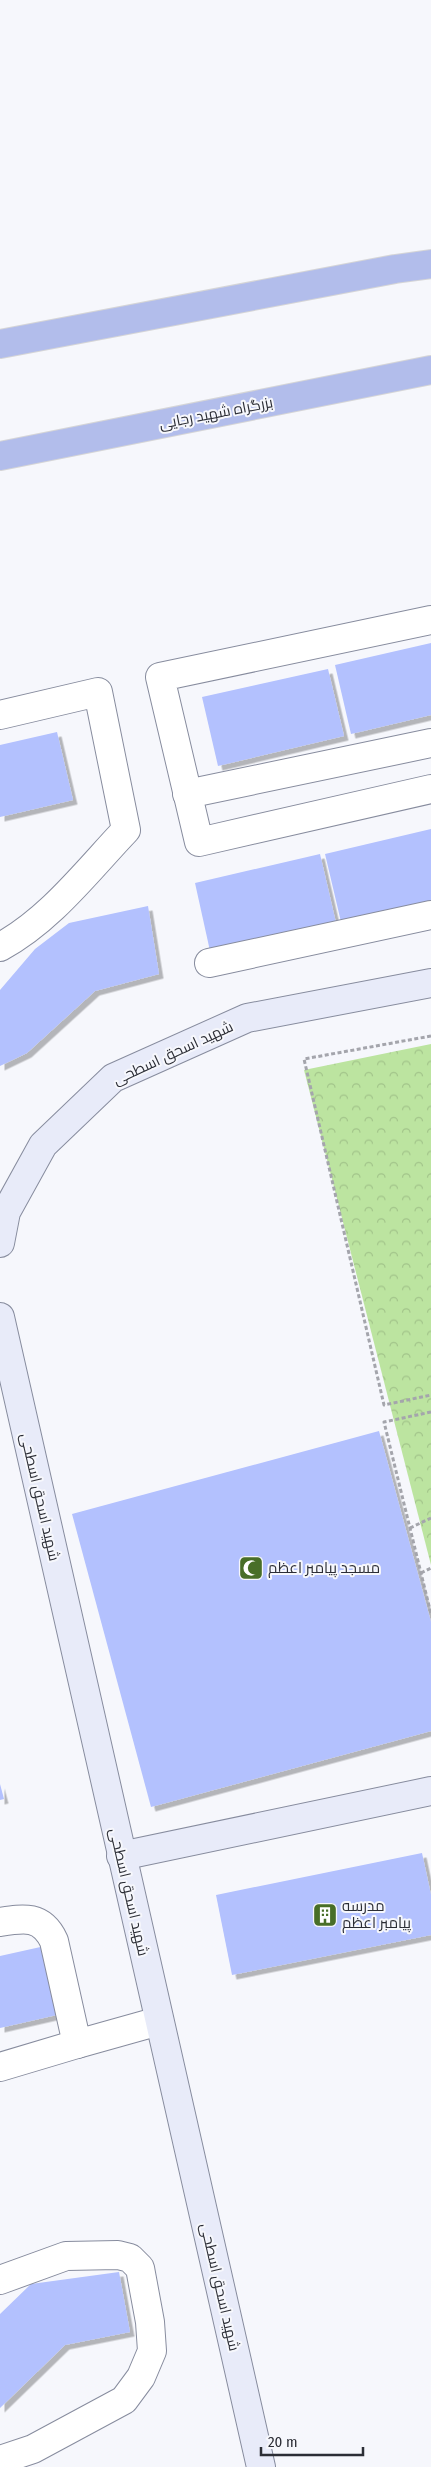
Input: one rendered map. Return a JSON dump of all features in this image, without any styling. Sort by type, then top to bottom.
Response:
[{"type":"highway","points":[[0,344],[395,269],[431,264]]},
{"type":"highway","name":"بزرگراه شهید رجایی","points":[[0,456],[431,370]]},
{"type":"street","points":[[431,620],[160,677],[198,842],[431,789]]},
{"type":"street","points":[[0,715],[98,692],[126,830],[55,906],[20,936],[0,947]]},
{"type":"street","points":[[187,794],[431,743]]},
{"type":"street","points":[[209,963],[431,915]]},
{"type":"street","name":"شهید اسحق اسطحی","points":[[0,1243],[3,1211],[43,1145],[113,1078],[247,1018],[431,983]]},
{"type":"street","name":"شهید اسحق اسطحی","points":[[0,1317],[121,1856],[262,2467]]},
{"type":"street","points":[[121,1856],[431,1791]]},
{"type":"street","points":[[0,1922],[25,1918],[39,1923],[49,1931],[54,1941],[77,2044]]},
{"type":"street","points":[[0,2067],[159,2021]]},
{"type":"street","points":[[0,2280],[66,2256],[118,2256],[130,2258],[140,2268],[150,2322],[152,2351],[141,2377],[124,2400],[33,2449],[0,2460]]},
{"type":"path","points":[[431,1036],[304,1059],[384,1405],[431,1395]]},
{"type":"path","points":[[431,1412],[384,1422],[431,1614]]},
{"type":"path","points":[[410,1528],[431,1518]]},
{"type":"path","points":[[421,1573],[431,1568]]},
{"type":"green space","points":[[431,1044],[431,1565],[304,1070]]},
{"type":"building","points":[[431,643],[431,715],[351,734],[335,665]]},
{"type":"building","points":[[328,669],[344,736],[218,766],[202,697]]},
{"type":"building","points":[[57,732],[73,800],[0,817],[0,745]]},
{"type":"building","points":[[431,829],[431,901],[341,922],[325,854]]},
{"type":"building","points":[[320,854],[336,923],[210,951],[195,883]]},
{"type":"building","points":[[148,906],[159,974],[95,991],[27,1053],[0,1066],[0,990],[35,949],[69,923]]},
{"type":"building","name":"مسجد پیامبر اعظم","points":[[379,1431],[431,1622],[431,1731],[151,1807],[72,1514]]},
{"type":"building","points":[[0,1784],[4,1799],[0,1800]]},
{"type":"building","name":"مدرسه پیامبر اعظم","points":[[422,1853],[431,1895],[431,1935],[232,1975],[216,1895]]},
{"type":"building","points":[[45,1946],[61,2014],[0,2028],[0,1956]]},
{"type":"building","points":[[119,2272],[130,2332],[65,2345],[0,2408],[0,2314],[31,2284]]},
{"type":"place","name":"مسجد پیامبر اعظم","points":[[251,1568]]},
{"type":"place","name":"مدرسه پیامبر اعظم","points":[[325,1915]]}]
